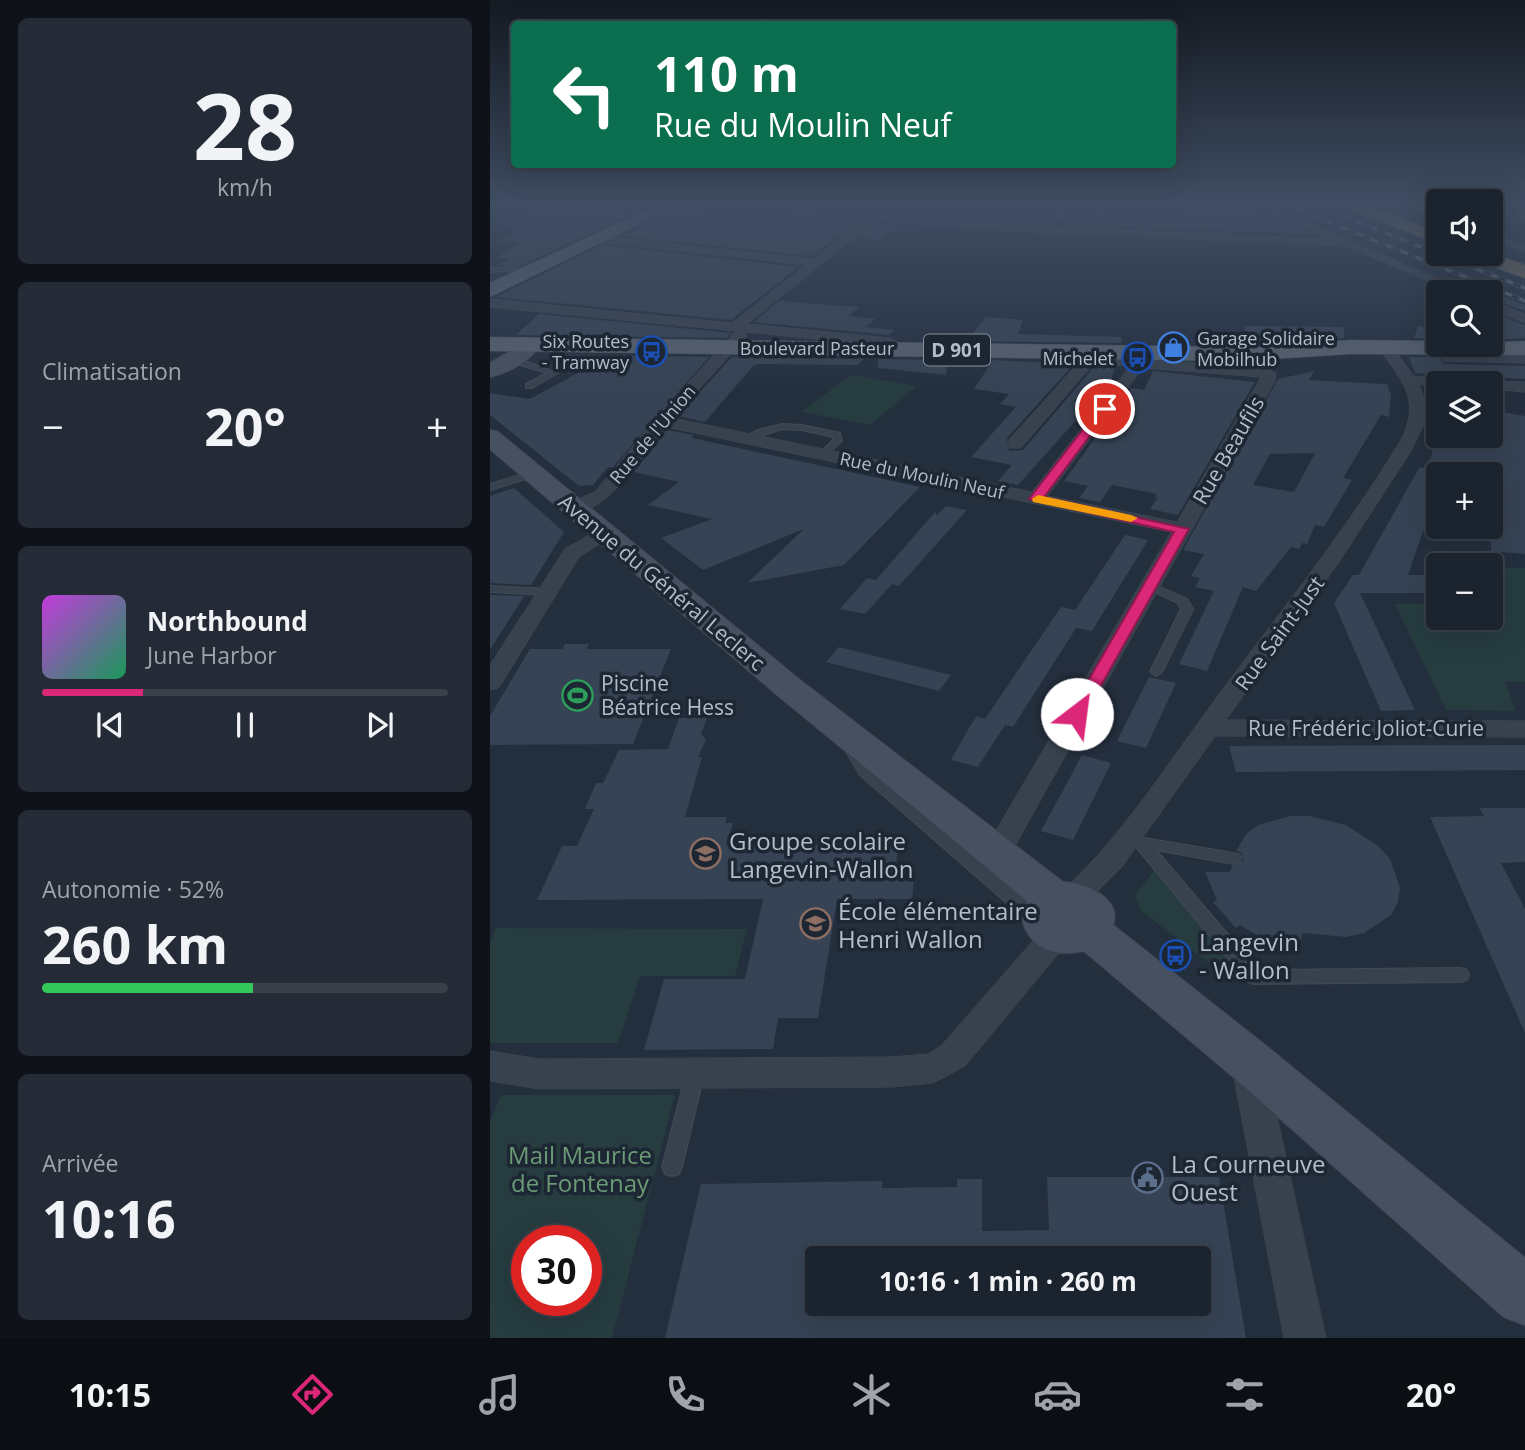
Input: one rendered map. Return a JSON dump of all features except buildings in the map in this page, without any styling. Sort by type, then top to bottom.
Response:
[{"type":"main road","points":[[490,281],[515,268]]},
{"type":"main road","points":[[490,291],[537,268]]},
{"type":"main road","name":"Boulevard Pasteur","points":[[490,344],[521,353]]},
{"type":"main road","name":"Boulevard Pasteur","points":[[490,350],[521,353],[901,348],[1242,354],[1384,346],[1525,348]]},
{"type":"main road","points":[[490,371],[521,353]]},
{"type":"main road","name":"Avenue du Général Leclerc","points":[[490,437],[572,508],[998,853],[1525,1296]]},
{"type":"street","name":"Rue de l'Union","points":[[572,508],[601,496],[741,328],[809,268]]},
{"type":"street","points":[[1407,268],[1435,280]]},
{"type":"street","points":[[490,303],[890,342],[901,348]]},
{"type":"street","points":[[1503,309],[1525,319]]},
{"type":"street","name":"Rue Saint-Just","points":[[490,1066],[540,1074],[892,1072],[933,1068],[953,1056],[1074,918],[1097,878],[1135,842],[1207,728],[1328,565],[1395,460],[1417,422],[1416,393],[1410,380],[1384,346]]},
{"type":"street","points":[[1006,351],[1138,365]]},
{"type":"street","points":[[1449,358],[1525,359]]},
{"type":"street","points":[[1015,444],[1088,360]]},
{"type":"street","points":[[1036,499],[1138,365]]},
{"type":"street","name":"Rue Beaufils","points":[[998,853],[1268,381],[1269,373],[1138,365]]},
{"type":"street","points":[[1410,380],[1426,381]]},
{"type":"street","points":[[1503,386],[1525,387]]},
{"type":"street","name":"Rue du Moulin Neuf","points":[[662,421],[1182,529]]},
{"type":"street","points":[[490,683],[572,553],[604,533]]},
{"type":"street","name":"Rue Frédéric Joliot-Curie","points":[[1207,728],[1525,729]]},
{"type":"street","points":[[1235,1050],[1305,1338]]},
{"type":"lane","points":[[490,270],[510,268]]},
{"type":"lane","points":[[521,353],[554,373],[530,386]]},
{"type":"lane","points":[[490,487],[533,474]]},
{"type":"lane","points":[[1150,586],[1183,601],[1187,609],[1156,672]]},
{"type":"lane","points":[[490,589],[548,592]]},
{"type":"lane","name":"Avenue du Général Leclerc","points":[[836,723],[865,772],[1074,918]]},
{"type":"lane","points":[[1135,842],[1234,858]]},
{"type":"lane","points":[[1135,842],[1254,977],[1461,975]]},
{"type":"lane","name":"Avenue du Général Leclerc","points":[[1185,984],[1235,1050]]},
{"type":"lane","points":[[672,1167],[695,1073]]},
{"type":"green space","points":[[1172,360],[1278,360],[1276,367],[1179,363]]},
{"type":"green space","points":[[851,375],[917,386],[870,425],[801,412]]},
{"type":"green space","points":[[1503,568],[1525,568],[1525,682],[1505,682],[1516,711],[1446,710],[1395,604],[1426,603],[1426,630],[1503,630]]},
{"type":"green space","points":[[1155,869],[1238,966],[1213,966],[1140,910],[1135,895]]},
{"type":"green space","points":[[496,928],[747,929],[735,976],[640,976],[618,1043],[490,1043],[490,942]]},
{"type":"green space","name":"Mail Maurice de Fontenay","points":[[501,1095],[675,1095],[612,1338],[490,1338],[490,1122]]},
{"type":"tram line","points":[[490,287],[529,268]]},
{"type":"railway","points":[[1444,268],[1525,301]]},
{"type":"railway","points":[[1476,268],[1525,288]]},
{"type":"slow traffic","points":[[1038,499],[1131,518]]},
{"type":"place","name":"Garage Solidaire Mobilhub","points":[[1174,348]]},
{"type":"place","name":"Six Routes - Tramway","points":[[652,351]]},
{"type":"place","name":"Michelet","points":[[1137,358]]},
{"type":"place","name":"Piscine Béatrice Hess","points":[[578,695]]},
{"type":"place","name":"Groupe scolaire Langevin-Wallon","points":[[706,854]]},
{"type":"place","name":"École élémentaire Henri Wallon","points":[[815,924]]},
{"type":"place","name":"Langevin - Wallon","points":[[1176,955]]},
{"type":"place","name":"La Courneuve Ouest","points":[[1148,1177]]},
{"type":"route","points":[[1077,714],[1182,529],[1036,499],[1105,409]]}]
